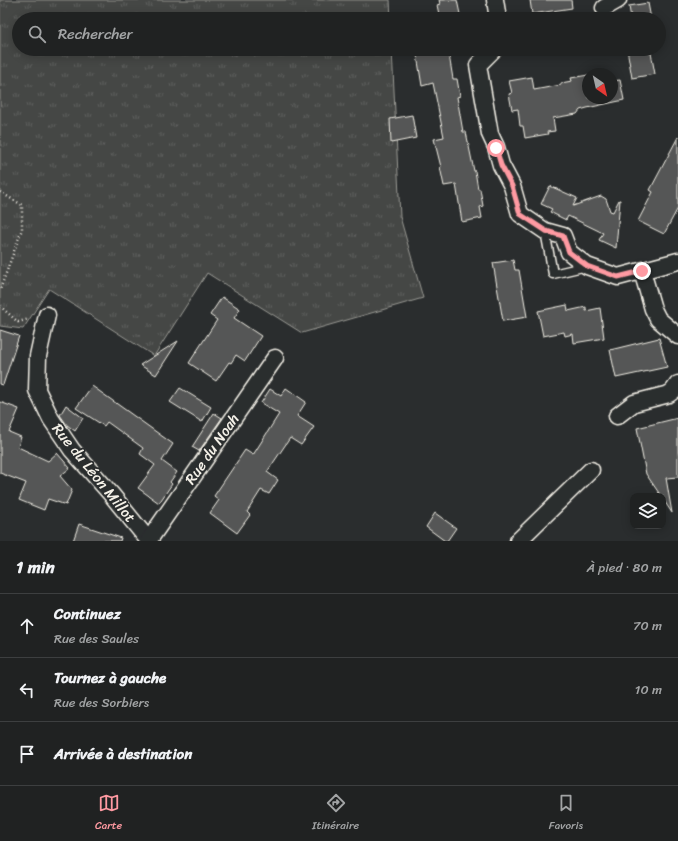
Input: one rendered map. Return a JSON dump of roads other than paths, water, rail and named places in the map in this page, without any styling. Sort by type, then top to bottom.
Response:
[{"type":"street","points":[[495,0],[497,12]]},
{"type":"street","points":[[604,8],[618,0]]},
{"type":"street","points":[[487,56],[478,65],[490,134],[501,165],[512,186],[520,214],[546,231],[563,236],[569,252],[587,266],[618,277],[678,261]]},
{"type":"street","points":[[642,271],[652,309],[658,319],[678,336]]},
{"type":"street","name":"Rue du Léon Millot","points":[[47,315],[38,356],[37,390],[51,419],[72,450],[112,494],[149,540]]},
{"type":"street","name":"Rue du Noah","points":[[149,540],[275,358]]},
{"type":"street","points":[[617,416],[634,404],[669,394],[678,384]]},
{"type":"street","points":[[518,541],[591,470]]},
{"type":"lane","points":[[546,231],[553,274],[587,266]]}]
